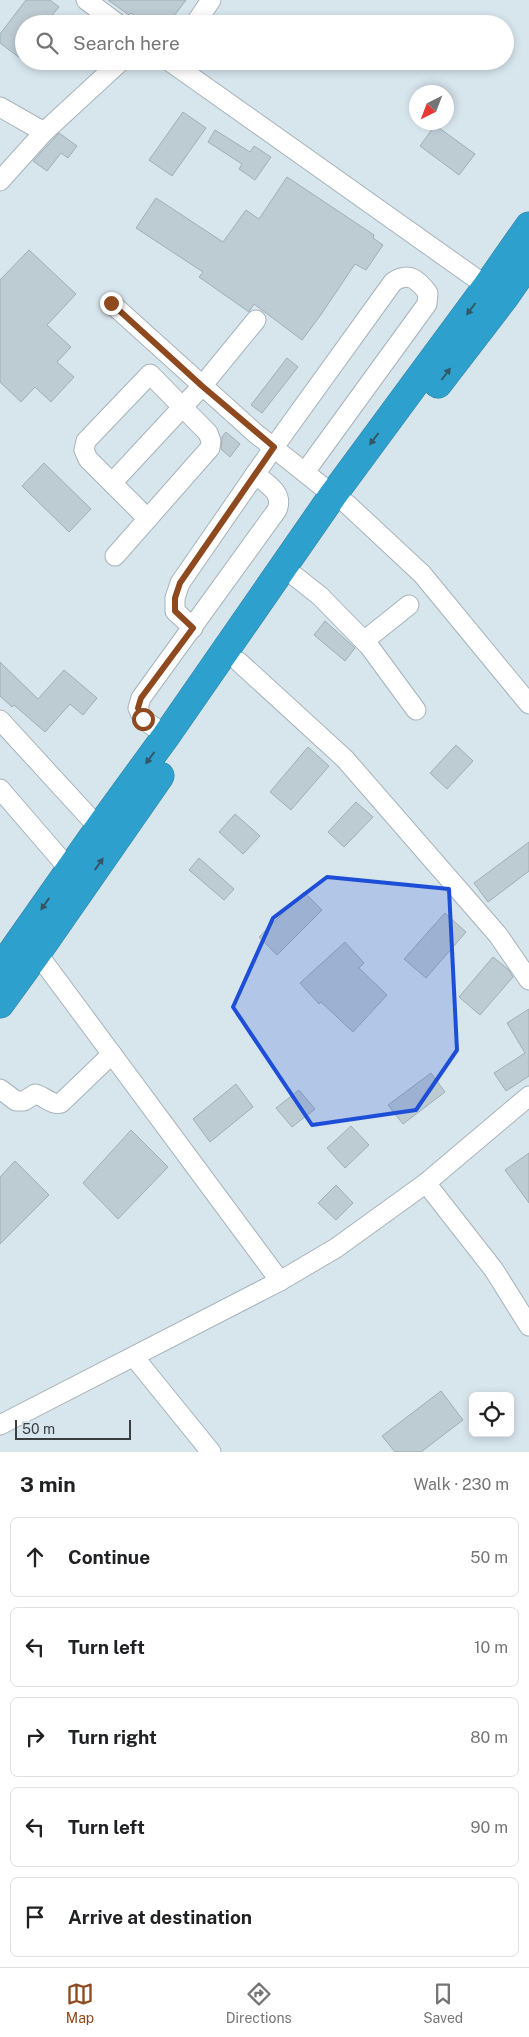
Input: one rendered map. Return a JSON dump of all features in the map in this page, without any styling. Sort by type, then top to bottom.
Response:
[{"type":"highway","points":[[0,969],[166,736],[496,292],[529,226]]},
{"type":"highway","points":[[496,292],[529,263]]},
{"type":"highway","points":[[0,1004],[239,662],[296,577],[340,500]]},
{"type":"street","points":[[86,0],[106,15]]},
{"type":"street","points":[[201,15],[211,0]]},
{"type":"street","points":[[0,181],[44,132],[111,70]]},
{"type":"street","points":[[182,70],[496,292]]},
{"type":"street","points":[[0,107],[44,132]]},
{"type":"street","points":[[193,628],[175,611],[175,598],[180,583],[274,447],[393,282],[402,276],[410,277],[421,284],[428,294],[427,304],[305,472]]},
{"type":"street","points":[[111,303],[202,386],[340,500],[422,574],[529,704]]},
{"type":"street","points":[[112,483],[202,386],[256,320]]},
{"type":"street","points":[[148,519],[88,458],[84,450],[86,441],[168,354]]},
{"type":"street","points":[[115,556],[210,448],[211,441],[208,433],[150,374]]},
{"type":"street","points":[[166,736],[143,719],[138,708],[141,698],[276,510],[280,502],[278,495],[255,474]]},
{"type":"street","points":[[296,577],[320,596],[364,641],[416,710]]},
{"type":"street","points":[[364,641],[409,605]]},
{"type":"street","points":[[239,662],[345,759],[498,935],[529,980]]},
{"type":"street","points":[[0,720],[99,828]]},
{"type":"street","points":[[0,789],[70,869]]},
{"type":"street","points":[[37,953],[280,1281]]},
{"type":"street","points":[[0,1089],[16,1102],[24,1101],[35,1094],[43,1096],[53,1103],[62,1103],[112,1054]]},
{"type":"street","points":[[0,1425],[280,1281],[336,1248],[426,1183],[529,1096]]},
{"type":"street","points":[[426,1183],[494,1270],[527,1320]]},
{"type":"street","points":[[134,1357],[211,1452]]},
{"type":"highlighted area","points":[[327,877],[449,889],[457,1050],[416,1110],[312,1125],[233,1007],[273,918]]},
{"type":"building","points":[[26,0],[50,0],[59,7],[52,15],[15,15],[15,54],[0,43],[0,34]]},
{"type":"building","points":[[108,0],[186,0],[175,15],[134,15],[131,13],[129,15]]},
{"type":"building","points":[[183,112],[206,128],[172,176],[149,160]]},
{"type":"building","points":[[215,130],[250,152],[254,146],[271,157],[255,180],[239,169],[242,164],[208,142]]},
{"type":"building","points":[[431,130],[442,130],[475,154],[459,175],[420,146]]},
{"type":"building","points":[[59,133],[77,146],[68,158],[61,153],[47,171],[33,161]]},
{"type":"building","points":[[287,177],[374,235],[373,238],[383,245],[366,270],[355,264],[302,340],[254,304],[249,312],[199,277],[203,272],[136,228],[156,198],[223,242],[246,210],[259,219]]},
{"type":"building","points":[[29,250],[76,294],[47,325],[71,347],[57,362],[74,377],[51,402],[35,387],[21,402],[0,382],[0,280]]},
{"type":"building","points":[[287,358],[298,367],[262,413],[251,405]]},
{"type":"building","points":[[226,432],[240,444],[230,457],[221,449],[222,437]]},
{"type":"building","points":[[44,463],[91,509],[69,532],[22,486]]},
{"type":"building","points":[[325,621],[355,648],[345,661],[314,635]]},
{"type":"building","points":[[0,662],[38,699],[64,670],[97,698],[83,715],[70,704],[45,732],[14,705],[12,707],[0,696]]},
{"type":"building","points":[[456,745],[473,761],[447,789],[430,773]]},
{"type":"building","points":[[308,747],[329,766],[291,810],[270,792]]},
{"type":"building","points":[[356,802],[373,817],[344,847],[328,832]]},
{"type":"building","points":[[235,814],[260,836],[243,854],[219,832]]},
{"type":"building","points":[[529,842],[529,871],[488,902],[474,883]]},
{"type":"building","points":[[199,858],[234,889],[224,900],[189,870]]},
{"type":"building","points":[[304,892],[322,910],[277,955],[259,937]]},
{"type":"building","points":[[445,913],[466,932],[426,978],[404,959]]},
{"type":"building","points":[[345,942],[364,963],[359,968],[387,995],[353,1032],[321,1002],[319,1004],[300,983]]},
{"type":"building","points":[[493,957],[509,970],[513,977],[480,1015],[459,997]]},
{"type":"building","points":[[529,1009],[529,1076],[506,1091],[494,1073],[525,1053],[507,1023]]},
{"type":"building","points":[[431,1073],[445,1092],[403,1124],[388,1105]]},
{"type":"building","points":[[236,1084],[253,1107],[210,1142],[193,1119]]},
{"type":"building","points":[[299,1090],[315,1109],[292,1127],[276,1108]]},
{"type":"building","points":[[351,1126],[369,1145],[345,1168],[327,1148]]},
{"type":"building","points":[[131,1130],[168,1167],[118,1219],[83,1183]]},
{"type":"building","points":[[529,1153],[529,1203],[505,1170]]},
{"type":"building","points":[[15,1161],[49,1195],[0,1244],[0,1177]]},
{"type":"building","points":[[336,1185],[353,1203],[336,1220],[318,1203]]},
{"type":"building","points":[[441,1391],[463,1420],[421,1452],[395,1452],[382,1436]]},
{"type":"route","points":[[111,303],[255,433],[274,447],[180,583],[175,598],[175,611],[193,628],[141,698],[138,708],[143,719]]}]
